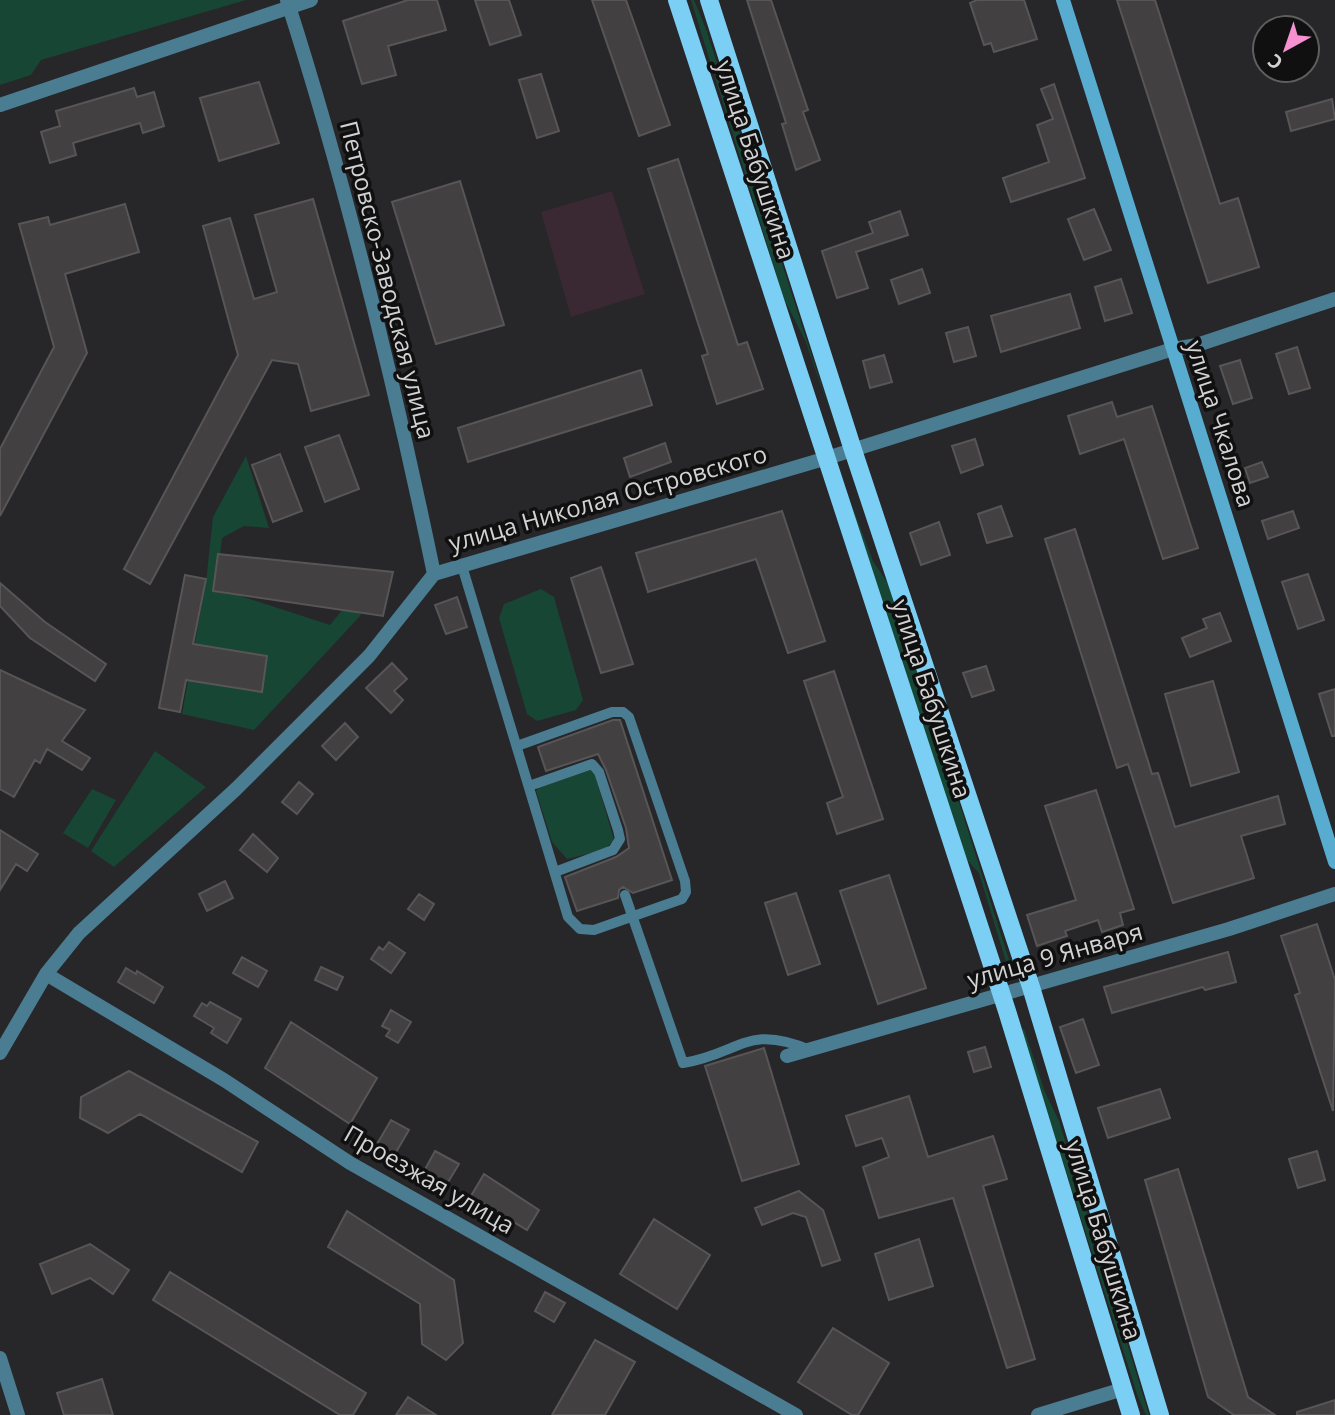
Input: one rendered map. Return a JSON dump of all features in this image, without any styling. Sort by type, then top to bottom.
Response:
[{"type":"main road","name":"улица Бабушкина","points":[[677,0],[1001,996],[1131,1415]]},
{"type":"main road","name":"улица Бабушкина","points":[[709,0],[853,450],[1031,987],[1160,1415]]},
{"type":"main road","name":"улица Чкалова","points":[[1063,0],[1335,862]]},
{"type":"street","points":[[0,105],[288,4],[312,0]]},
{"type":"street","name":"Петровско-Заводская улица","points":[[288,4],[337,170],[415,483],[434,574]]},
{"type":"street","name":"улица Николая Островского","points":[[0,1054],[46,974],[79,933],[236,789],[369,656],[434,574],[827,458],[1173,349],[1198,345],[1335,299]]},
{"type":"street","points":[[462,566],[568,917],[580,929],[594,930],[631,919],[682,898],[686,892],[667,822],[629,717],[623,712],[612,712],[517,746]]},
{"type":"street","points":[[529,786],[592,764],[599,772],[618,830],[620,839],[613,850],[555,872]]},
{"type":"street","name":"улица 9 Января","points":[[787,1056],[1001,996],[1335,894]]},
{"type":"street","points":[[625,895],[683,1063],[756,1038],[788,1041],[810,1050]]},
{"type":"street","name":"Проезжая улица","points":[[46,974],[224,1080],[350,1163],[796,1415]]},
{"type":"street","points":[[0,1358],[18,1415]]},
{"type":"street","points":[[1038,1415],[1123,1389]]},
{"type":"shaded area","points":[[612,191],[645,294],[571,317],[541,212]]},
{"type":"green space","points":[[0,0],[246,0],[41,60],[31,75],[0,85]]},
{"type":"green space","points":[[691,0],[694,0],[706,29],[831,415],[805,340],[784,299]]},
{"type":"green space","points":[[246,456],[269,528],[244,526],[222,538],[216,588],[330,625],[343,609],[355,610],[361,615],[254,730],[182,714],[206,582],[213,517]]},
{"type":"green space","points":[[846,490],[873,561],[891,588],[1010,963],[1007,965],[979,873],[965,858]]},
{"type":"green space","points":[[541,589],[554,597],[583,700],[576,710],[537,721],[527,714],[499,618],[504,604]]},
{"type":"green space","points":[[155,751],[206,787],[114,867],[91,851]]},
{"type":"green space","points":[[587,769],[594,771],[614,840],[604,850],[567,859],[552,842],[536,791],[539,787]]},
{"type":"green space","points":[[92,789],[116,800],[88,848],[63,833]]},
{"type":"green space","points":[[1024,1029],[1045,1092],[1059,1121],[1149,1415],[1146,1415],[1138,1397],[1021,1030]]},
{"type":"building","points":[[408,0],[437,0],[446,30],[388,46],[396,75],[362,84],[343,21]]},
{"type":"building","points":[[475,0],[509,0],[521,35],[490,45]]},
{"type":"building","points":[[592,0],[626,0],[670,125],[639,136]]},
{"type":"building","points":[[747,0],[771,0],[808,110],[803,112],[820,160],[796,170],[782,124],[786,123]]},
{"type":"building","points":[[977,0],[1024,0],[1037,39],[994,52],[991,43],[984,45],[970,3]]},
{"type":"building","points":[[1117,0],[1155,0],[1220,204],[1238,198],[1259,267],[1208,283]]},
{"type":"building","points":[[541,74],[559,131],[537,138],[519,80]]},
{"type":"building","points":[[259,82],[279,143],[219,161],[200,98]]},
{"type":"building","points":[[1054,84],[1085,178],[1011,202],[1003,178],[1049,162],[1037,125],[1053,119],[1041,89]]},
{"type":"building","points":[[134,88],[137,97],[154,92],[164,126],[143,133],[140,123],[73,143],[76,155],[50,163],[41,132],[60,126],[56,111]]},
{"type":"building","points":[[1332,99],[1335,119],[1291,131],[1286,112]]},
{"type":"building","points":[[678,159],[738,345],[747,342],[763,389],[717,404],[702,356],[708,354],[648,169]]},
{"type":"building","points":[[460,181],[504,325],[436,344],[392,202]]},
{"type":"building","points":[[313,199],[369,395],[311,411],[298,364],[272,360],[150,584],[124,569],[238,355],[203,226],[230,218],[254,299],[277,292],[255,215]]},
{"type":"building","points":[[125,204],[139,252],[65,274],[87,353],[0,516],[0,449],[54,347],[19,224],[48,217],[50,225]]},
{"type":"building","points":[[1094,209],[1111,250],[1084,260],[1068,219]]},
{"type":"building","points":[[900,211],[908,235],[856,252],[868,288],[837,298],[822,251],[873,233],[869,222]]},
{"type":"building","points":[[922,269],[930,293],[899,304],[891,280]]},
{"type":"building","points":[[1121,279],[1132,313],[1105,321],[1095,287]]},
{"type":"building","points":[[1070,294],[1080,328],[1001,352],[991,316]]},
{"type":"building","points":[[968,327],[976,356],[954,362],[946,333]]},
{"type":"building","points":[[1297,347],[1310,388],[1289,394],[1276,354]]},
{"type":"building","points":[[884,355],[892,382],[870,388],[863,361]]},
{"type":"building","points":[[1240,360],[1252,398],[1233,404],[1220,366]]},
{"type":"building","points":[[641,370],[652,405],[468,462],[458,428]]},
{"type":"building","points":[[1112,402],[1117,417],[1152,406],[1198,548],[1163,559],[1124,439],[1080,454],[1068,416]]},
{"type":"building","points":[[339,435],[359,489],[325,502],[305,447]]},
{"type":"building","points":[[975,439],[983,465],[961,473],[952,446]]},
{"type":"building","points":[[665,443],[671,462],[630,477],[624,458]]},
{"type":"building","points":[[280,454],[302,511],[273,522],[252,465]]},
{"type":"building","points":[[1262,462],[1268,477],[1250,483],[1245,468]]},
{"type":"building","points":[[1001,506],[1012,536],[987,543],[978,514]]},
{"type":"building","points":[[782,511],[825,641],[788,653],[756,559],[648,592],[636,553]]},
{"type":"building","points":[[1293,511],[1299,528],[1268,539],[1262,521]]},
{"type":"building","points":[[939,522],[950,555],[921,565],[910,533]]},
{"type":"building","points":[[1075,529],[1152,774],[1158,773],[1175,827],[1278,796],[1285,824],[1241,836],[1254,878],[1173,903],[1128,764],[1117,768],[1045,539]]},
{"type":"building","points":[[218,554],[393,572],[383,616],[213,591]]},
{"type":"building","points":[[601,567],[633,664],[601,673],[571,578]]},
{"type":"building","points":[[1308,574],[1324,620],[1298,629],[1282,582]]},
{"type":"building","points":[[185,575],[206,579],[193,644],[267,656],[262,692],[186,680],[180,712],[159,708]]},
{"type":"building","points":[[0,583],[45,622],[106,664],[95,681],[30,638],[0,606]]},
{"type":"building","points":[[457,597],[467,627],[446,634],[435,605]]},
{"type":"building","points":[[1220,613],[1231,641],[1190,657],[1182,638],[1207,628],[1203,619]]},
{"type":"building","points":[[392,663],[407,679],[394,691],[403,700],[391,713],[366,688]]},
{"type":"building","points":[[986,666],[994,690],[972,697],[963,673]]},
{"type":"building","points":[[0,670],[85,710],[62,741],[90,758],[82,770],[47,749],[40,763],[35,760],[14,797],[0,789]]},
{"type":"building","points":[[834,671],[883,819],[837,834],[827,803],[843,797],[804,681]]},
{"type":"building","points":[[1213,681],[1239,772],[1191,786],[1165,694]]},
{"type":"building","points":[[1335,689],[1335,736],[1332,736],[1319,694]]},
{"type":"building","points":[[613,720],[620,720],[672,880],[633,893],[623,887],[619,890],[618,898],[577,911],[565,877],[616,857],[629,848],[626,828],[598,754],[546,771],[538,747]]},
{"type":"building","points":[[345,723],[358,737],[336,760],[322,746]]},
{"type":"building","points":[[299,782],[313,794],[297,814],[282,802]]},
{"type":"building","points":[[1096,790],[1134,909],[1120,913],[1123,925],[1102,932],[1098,920],[1065,931],[1067,936],[1037,946],[1027,915],[1076,900],[1045,806]]},
{"type":"building","points":[[0,830],[38,854],[27,871],[16,864],[0,890]]},
{"type":"building","points":[[253,834],[278,858],[267,872],[240,850]]},
{"type":"building","points":[[889,875],[926,988],[878,1004],[840,891]]},
{"type":"building","points":[[225,881],[233,898],[207,911],[199,894]]},
{"type":"building","points":[[796,893],[820,964],[788,975],[765,903]]},
{"type":"building","points":[[419,894],[434,904],[424,920],[408,909]]},
{"type":"building","points":[[1317,924],[1335,980],[1333,1111],[1295,995],[1300,993],[1281,936]]},
{"type":"building","points":[[389,942],[405,953],[391,973],[371,959],[379,947],[383,950]]},
{"type":"building","points":[[1228,952],[1236,982],[1205,990],[1203,987],[1112,1013],[1104,987]]},
{"type":"building","points":[[242,957],[267,971],[258,987],[233,973]]},
{"type":"building","points":[[321,967],[343,977],[337,990],[315,980]]},
{"type":"building","points":[[126,968],[136,974],[137,971],[163,987],[154,1003],[118,982]]},
{"type":"building","points":[[210,1002],[241,1019],[227,1043],[211,1033],[214,1028],[194,1016],[202,1003],[207,1006]]},
{"type":"building","points":[[391,1010],[411,1022],[398,1043],[386,1036],[390,1030],[382,1026]]},
{"type":"building","points":[[1083,1019],[1099,1065],[1076,1073],[1060,1027]]},
{"type":"building","points":[[291,1022],[377,1078],[350,1124],[265,1068]]},
{"type":"building","points":[[985,1047],[991,1067],[974,1072],[968,1052]]},
{"type":"building","points":[[764,1048],[799,1164],[742,1181],[705,1066]]},
{"type":"building","points":[[129,1071],[258,1142],[242,1172],[140,1114],[108,1133],[80,1118],[81,1097]]},
{"type":"building","points":[[1160,1089],[1170,1118],[1108,1138],[1098,1108]]},
{"type":"building","points":[[909,1096],[928,1157],[993,1136],[1007,1179],[983,1186],[1035,1359],[1007,1368],[953,1198],[879,1218],[863,1167],[889,1157],[882,1138],[856,1146],[846,1116]]},
{"type":"building","points":[[391,1120],[409,1130],[395,1154],[377,1144]]},
{"type":"building","points":[[435,1151],[459,1164],[447,1184],[424,1171]]},
{"type":"building","points":[[1317,1151],[1325,1180],[1298,1188],[1289,1159]]},
{"type":"building","points":[[1178,1169],[1248,1397],[1275,1415],[1234,1415],[1208,1397],[1145,1180]]},
{"type":"building","points":[[484,1174],[539,1210],[527,1230],[471,1196]]},
{"type":"building","points":[[799,1191],[823,1210],[840,1260],[822,1266],[806,1217],[793,1213],[762,1225],[755,1208]]},
{"type":"building","points":[[347,1211],[454,1280],[463,1343],[446,1360],[422,1344],[420,1304],[328,1247]]},
{"type":"building","points":[[654,1219],[710,1255],[677,1309],[620,1274]]},
{"type":"building","points":[[919,1239],[933,1286],[889,1300],[875,1254]]},
{"type":"building","points":[[90,1244],[129,1270],[113,1294],[90,1278],[52,1294],[40,1264]]},
{"type":"building","points":[[170,1272],[366,1393],[353,1415],[340,1415],[153,1300]]},
{"type":"building","points":[[545,1292],[565,1303],[554,1322],[535,1311]]},
{"type":"building","points":[[833,1328],[889,1363],[858,1415],[852,1415],[798,1382]]},
{"type":"building","points":[[595,1340],[635,1362],[605,1415],[552,1415]]},
{"type":"building","points":[[102,1379],[113,1415],[64,1415],[57,1393]]},
{"type":"building","points":[[408,1397],[436,1415],[396,1415]]},
{"type":"building","points":[[1335,1400],[1335,1415],[1297,1415],[1297,1412]]}]
